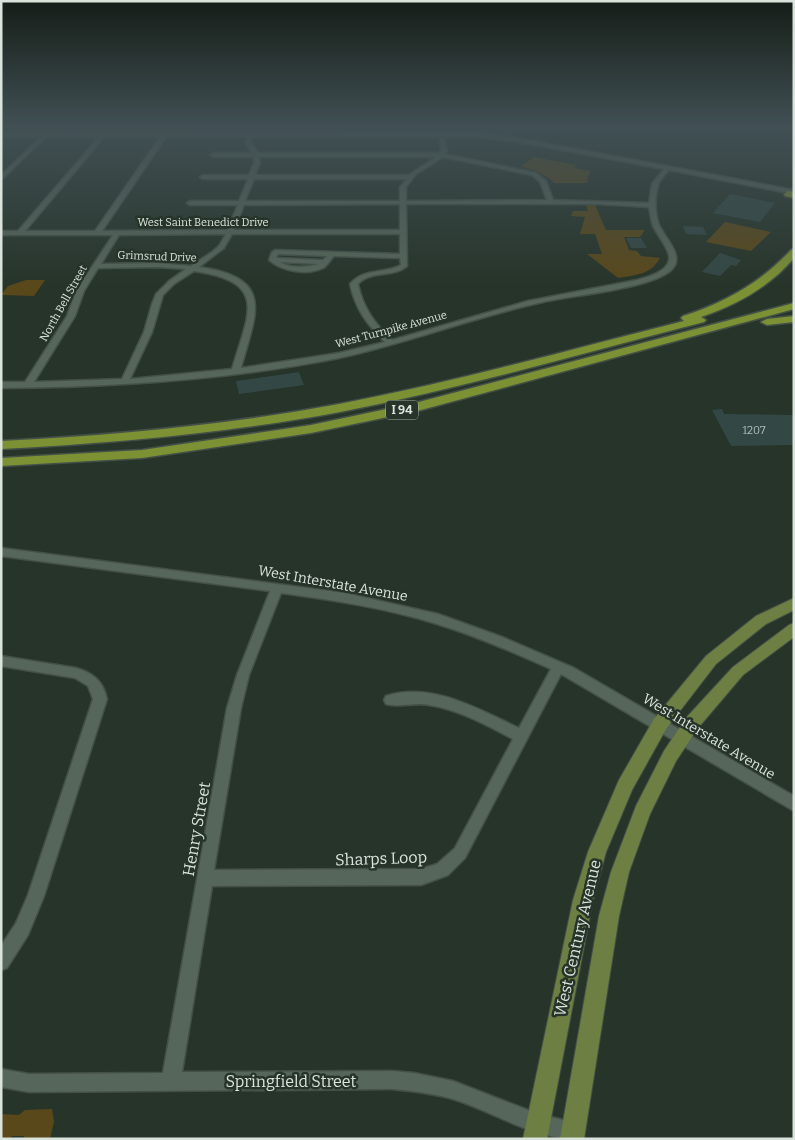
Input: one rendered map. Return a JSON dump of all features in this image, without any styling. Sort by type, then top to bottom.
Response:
[{"type":"highway","points":[[459,381],[714,309],[761,285],[794,252]]},
{"type":"highway","name":"I 94","points":[[1,445],[102,439],[240,424],[341,407],[459,381],[794,296]]},
{"type":"highway","name":"I 94","points":[[1,462],[142,454],[312,429],[416,407],[794,306]]},
{"type":"highway","points":[[649,346],[767,322],[794,319]]},
{"type":"main road","name":"West Century Avenue","points":[[537,1131],[578,922],[597,852],[624,786],[660,724],[711,660],[761,620],[794,603]]},
{"type":"main road","name":"West Century Avenue","points":[[572,1135],[600,964],[620,872],[648,797],[682,738],[738,672],[794,629]]},
{"type":"street","points":[[20,233],[65,180]]},
{"type":"street","points":[[98,233],[134,180]]},
{"type":"street","points":[[125,381],[148,332],[156,299],[168,285],[219,250],[225,243],[251,180]]},
{"type":"street","points":[[390,342],[362,312],[354,284],[361,277],[400,268],[404,264],[403,187],[407,180]]},
{"type":"street","points":[[542,180],[551,202]]},
{"type":"street","name":"West Turnpike Avenue","points":[[1,385],[125,381],[236,370],[327,358],[536,300],[641,281],[660,275],[671,266],[674,258],[656,224],[652,205],[655,184],[658,180]]},
{"type":"street","points":[[724,180],[792,194]]},
{"type":"street","points":[[190,203],[615,202],[652,205]]},
{"type":"street","name":"West Saint Benedict Drive","points":[[1,233],[404,232]]},
{"type":"street","name":"North Bell Street","points":[[28,385],[69,319],[78,294],[117,233]]},
{"type":"street","points":[[332,254],[318,268],[288,268],[272,260],[275,252],[405,256]]},
{"type":"street","name":"Grimsrud Drive","points":[[96,266],[193,268],[232,278],[244,287],[251,296],[253,312],[236,370]]},
{"type":"street","name":"West Interstate Avenue","points":[[1,552],[277,587],[365,601],[419,614],[498,640],[558,667],[660,724],[794,804]]},
{"type":"street","name":"Henry Street","points":[[171,1082],[238,691],[277,587]]},
{"type":"street","points":[[1,662],[76,673],[88,677],[99,690],[100,700],[33,904],[22,929],[1,962]]},
{"type":"street","name":"Sharps Loop","points":[[205,878],[421,877],[433,875],[453,863],[460,853],[558,667]]},
{"type":"street","points":[[391,700],[414,697],[443,701],[521,736]]},
{"type":"street","name":"Springfield Street","points":[[1,1078],[29,1083],[392,1080],[414,1082],[453,1090],[537,1131],[572,1135]]},
{"type":"shaded area","points":[[550,180],[587,180],[588,183],[554,183]]},
{"type":"shaded area","points":[[586,205],[595,205],[606,230],[645,230],[640,237],[624,237],[629,250],[637,251],[641,256],[660,258],[656,264],[642,273],[618,278],[587,254],[602,254],[595,234],[580,234],[585,217],[571,216],[573,211],[588,211]]},
{"type":"shaded area","points":[[725,222],[771,232],[751,251],[706,242]]},
{"type":"shaded area","points":[[26,280],[45,280],[34,296],[1,295],[8,286]]},
{"type":"shaded area","points":[[52,1109],[54,1122],[50,1139],[23,1139],[24,1136],[12,1136],[10,1139],[1,1139],[1,1114],[19,1115],[25,1110]]},
{"type":"building","points":[[730,194],[775,203],[760,222],[713,213]]},
{"type":"building","points":[[683,226],[703,227],[707,235],[686,234]]},
{"type":"building","points":[[626,238],[641,238],[647,248],[631,248]]},
{"type":"building","points":[[720,253],[741,260],[736,266],[731,265],[720,276],[702,272]]},
{"type":"building","points":[[299,372],[304,385],[239,394],[236,381]]},
{"type":"building","points":[[722,409],[724,414],[794,415],[794,445],[731,446],[712,410]]}]
